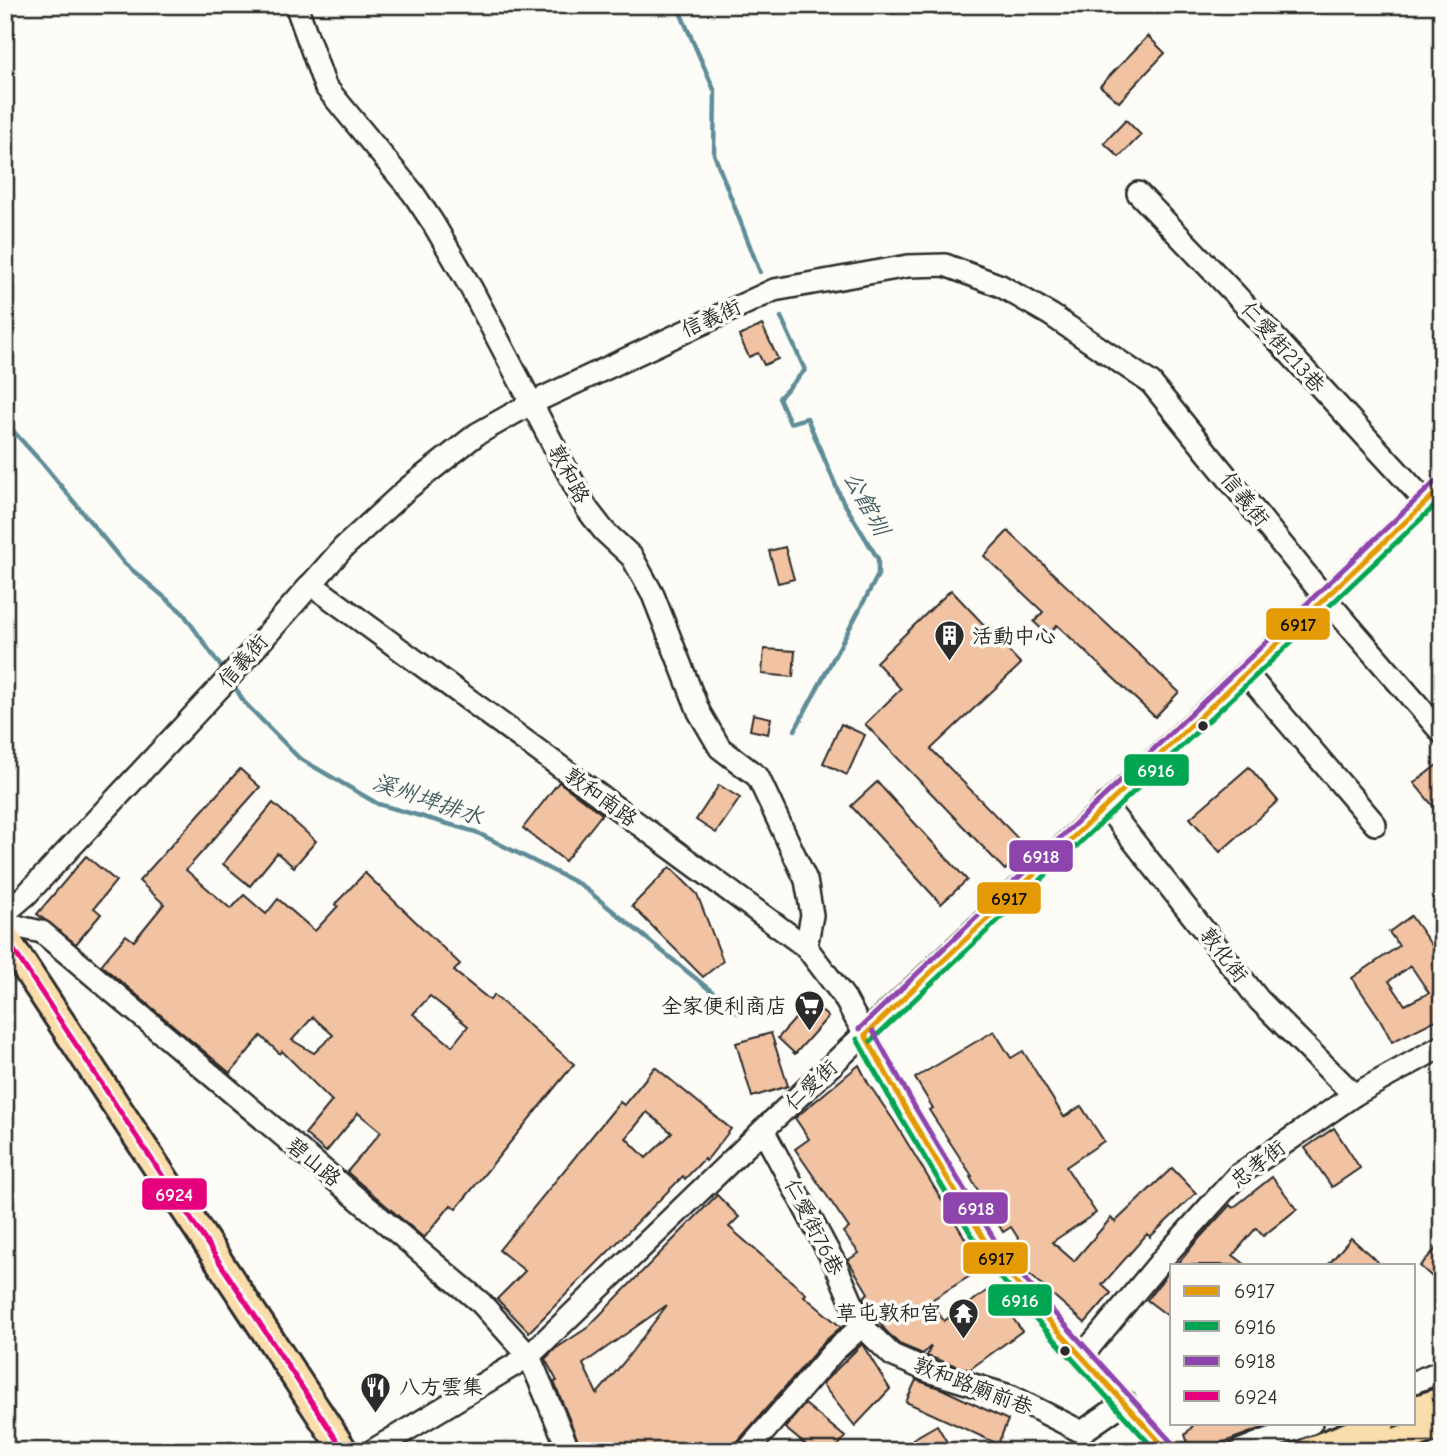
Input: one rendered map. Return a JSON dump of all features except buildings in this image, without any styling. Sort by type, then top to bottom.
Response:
[{"type":"main road","points":[[5,937],[344,1451]]},
{"type":"main road","points":[[1416,1409],[1442,1401]]},
{"type":"main road","points":[[1309,1451],[1378,1424]]},
{"type":"main road","points":[[1372,1451],[1442,1424]]},
{"type":"street","name":"敦和路","points":[[296,5],[325,86],[413,193],[433,223],[587,509],[604,531],[632,557],[653,595],[699,712],[720,748],[758,778],[806,880],[812,915],[806,947]]},
{"type":"street","name":"仁愛街213巷","points":[[1138,193],[1426,502]]},
{"type":"street","name":"信義街","points":[[5,913],[26,895],[215,692],[343,548],[407,489],[477,434],[531,403],[774,290],[908,266],[945,265],[1001,286],[1051,315],[1151,383],[1325,599],[1442,733]]},
{"type":"street","name":"仁愛街","points":[[372,1451],[529,1356],[763,1130],[1442,487]]},
{"type":"street","name":"敦和南路","points":[[310,584],[806,947],[844,997],[866,1035]]},
{"type":"street","points":[[1246,673],[1375,824]]},
{"type":"street","name":"敦化街","points":[[1105,805],[1259,1000],[1354,1095]]},
{"type":"street","name":"碧山路","points":[[5,924],[42,932],[481,1303],[529,1356],[569,1451]]},
{"type":"street","points":[[866,1035],[908,1113],[996,1259],[1168,1451]]},
{"type":"street","name":"忠孝街","points":[[1082,1356],[1166,1255],[1237,1176],[1354,1095],[1442,1045]]},
{"type":"street","name":"仁愛街76巷","points":[[763,1130],[837,1268],[862,1326]]},
{"type":"street","points":[[747,1451],[834,1351],[862,1326]]},
{"type":"street","name":"敦和路廟前巷","points":[[862,1326],[892,1355],[931,1372],[1013,1397],[1082,1432],[1125,1402]]},
{"type":"street","points":[[1416,1381],[1442,1371]]},
{"type":"street","points":[[1240,1451],[1308,1424]]},
{"type":"waterway","name":"公館圳","points":[[677,5],[715,92],[714,154],[760,272]]},
{"type":"waterway","name":"公館圳","points":[[781,317],[805,370],[779,398],[790,423],[807,418],[841,498],[878,559],[878,575],[795,730]]},
{"type":"waterway","name":"溪州埤排水","points":[[5,422],[124,563],[183,613],[224,671]]},
{"type":"waterway","name":"溪州埤排水","points":[[233,684],[244,702],[299,758],[378,804],[476,832],[581,885],[737,1012]]},
{"type":"transit line","name":"6918","points":[[859,1029],[1436,481]]},
{"type":"transit line","name":"6917","points":[[865,1035],[1442,487]]},
{"type":"transit line","name":"6916","points":[[871,1041],[1442,499]]},
{"type":"transit line","name":"6924","points":[[5,937],[344,1451]]},
{"type":"transit line","name":"6918","points":[[873,1031],[916,1109],[1003,1254],[1174,1445]]},
{"type":"transit line","name":"6917","points":[[865,1035],[908,1113],[996,1259],[1168,1451]]},
{"type":"transit line","name":"6916","points":[[857,1039],[989,1264],[1156,1451]]},
{"type":"place","name":"活動中心","points":[[949,663]]},
{"type":"place","name":"全家便利商店","points":[[810,1033]]},
{"type":"place","name":"草屯敦和宮","points":[[964,1340]]},
{"type":"place","name":"八方雲集","points":[[376,1414]]}]
